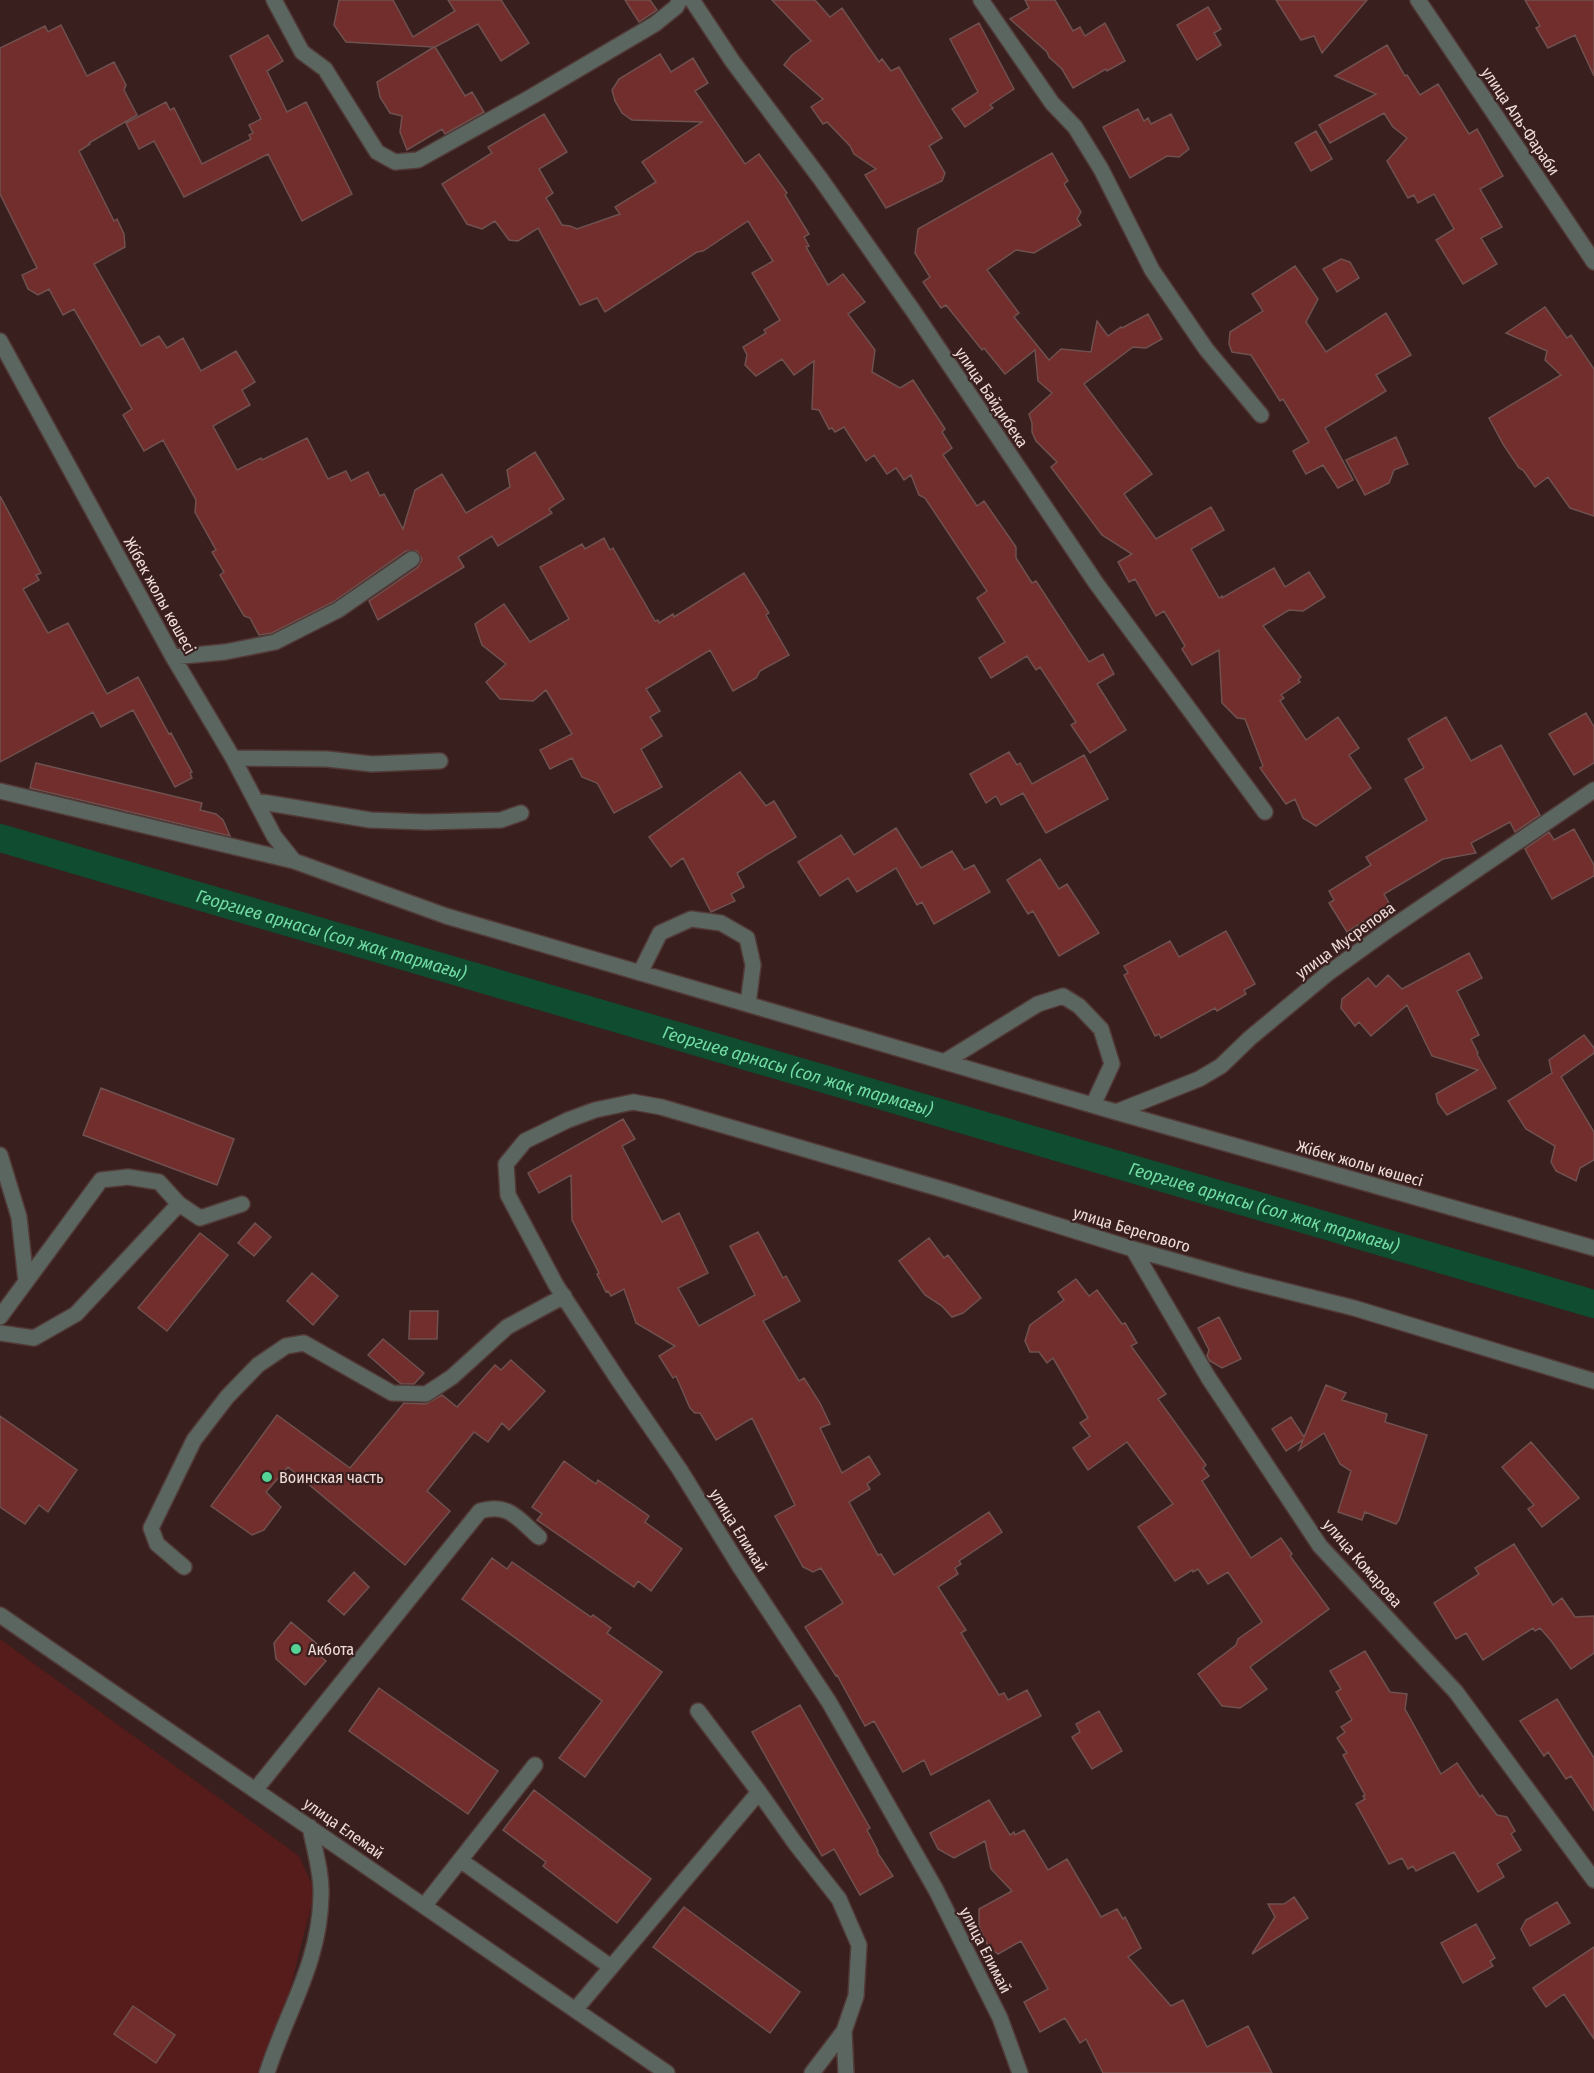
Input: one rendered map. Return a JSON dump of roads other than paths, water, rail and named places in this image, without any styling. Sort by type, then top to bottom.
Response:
[{"type":"street","points":[[274,0],[302,52],[325,69],[377,152],[395,162],[418,160],[531,98],[655,24],[676,7],[680,0]]},
{"type":"street","name":"улица Байдибека","points":[[692,0],[733,62],[820,178],[914,312],[1096,583],[1265,812]]},
{"type":"street","points":[[981,0],[1052,103],[1075,127],[1101,168],[1152,270],[1206,349],[1261,415]]},
{"type":"street","name":"улица Аль-Фараби","points":[[1418,0],[1594,262]]},
{"type":"street","name":"Жібек жолы көшесі","points":[[0,341],[173,657],[233,758],[274,836],[294,861]]},
{"type":"street","points":[[173,657],[225,652],[275,642],[338,610],[412,559]]},
{"type":"street","points":[[233,758],[327,759],[372,764],[440,761]]},
{"type":"street","name":"улица Мусрепова","points":[[1116,1112],[1199,1078],[1221,1066],[1250,1038],[1327,974],[1594,790]]},
{"type":"street","name":"Жібек жолы көшесі","points":[[0,791],[294,861],[446,916],[1116,1112],[1594,1248]]},
{"type":"street","points":[[256,801],[370,820],[426,822],[501,820],[521,813]]},
{"type":"street","points":[[640,973],[660,933],[691,919],[721,923],[747,938],[753,965],[748,1004]]},
{"type":"street","points":[[944,1062],[1038,1004],[1063,996],[1079,1006],[1101,1029],[1112,1064],[1093,1105]]},
{"type":"street","name":"улица Елимай","points":[[661,1107],[633,1102],[595,1110],[568,1120],[525,1142],[506,1164],[508,1195],[564,1296],[680,1470],[740,1567],[829,1702],[936,1890],[1000,2018],[1020,2073]]},
{"type":"street","name":"улица Берегового","points":[[661,1107],[948,1191],[1133,1249],[1242,1280],[1354,1308],[1594,1381]]},
{"type":"street","points":[[0,1155],[20,1217],[27,1281]]},
{"type":"street","points":[[0,1317],[101,1180],[128,1177],[159,1182],[179,1204],[200,1218],[242,1204]]},
{"type":"street","points":[[0,1333],[34,1338],[76,1314],[179,1204]]},
{"type":"street","name":"улица Комарова","points":[[1133,1249],[1208,1377],[1320,1546],[1456,1692],[1594,1880]]},
{"type":"street","points":[[184,1567],[157,1544],[151,1528],[194,1440],[227,1397],[258,1365],[286,1346],[304,1343],[392,1393],[426,1394],[452,1377],[507,1327],[564,1296]]},
{"type":"street","points":[[256,1789],[480,1511],[493,1507],[508,1510],[539,1537]]},
{"type":"street","name":"улица Елемай","points":[[0,1615],[667,2073]]},
{"type":"street","points":[[698,1711],[839,1899],[859,1945],[856,1996],[844,2031],[812,2073]]},
{"type":"street","points":[[424,1906],[536,1765]]},
{"type":"street","points":[[575,2010],[759,1792]]},
{"type":"street","points":[[267,2073],[310,1966],[318,1935],[321,1892],[310,1827]]},
{"type":"street","points":[[460,1860],[611,1967]]},
{"type":"street","points":[[844,2031],[846,2073]]},
{"type":"waterway","name":"Георгиев арнасы (сол жақ тармағы)","points":[[0,838],[1594,1304]]},
{"type":"place","name":"Воинская часть","points":[[267,1477]]},
{"type":"place","name":"Акбота","points":[[296,1649]]}]
